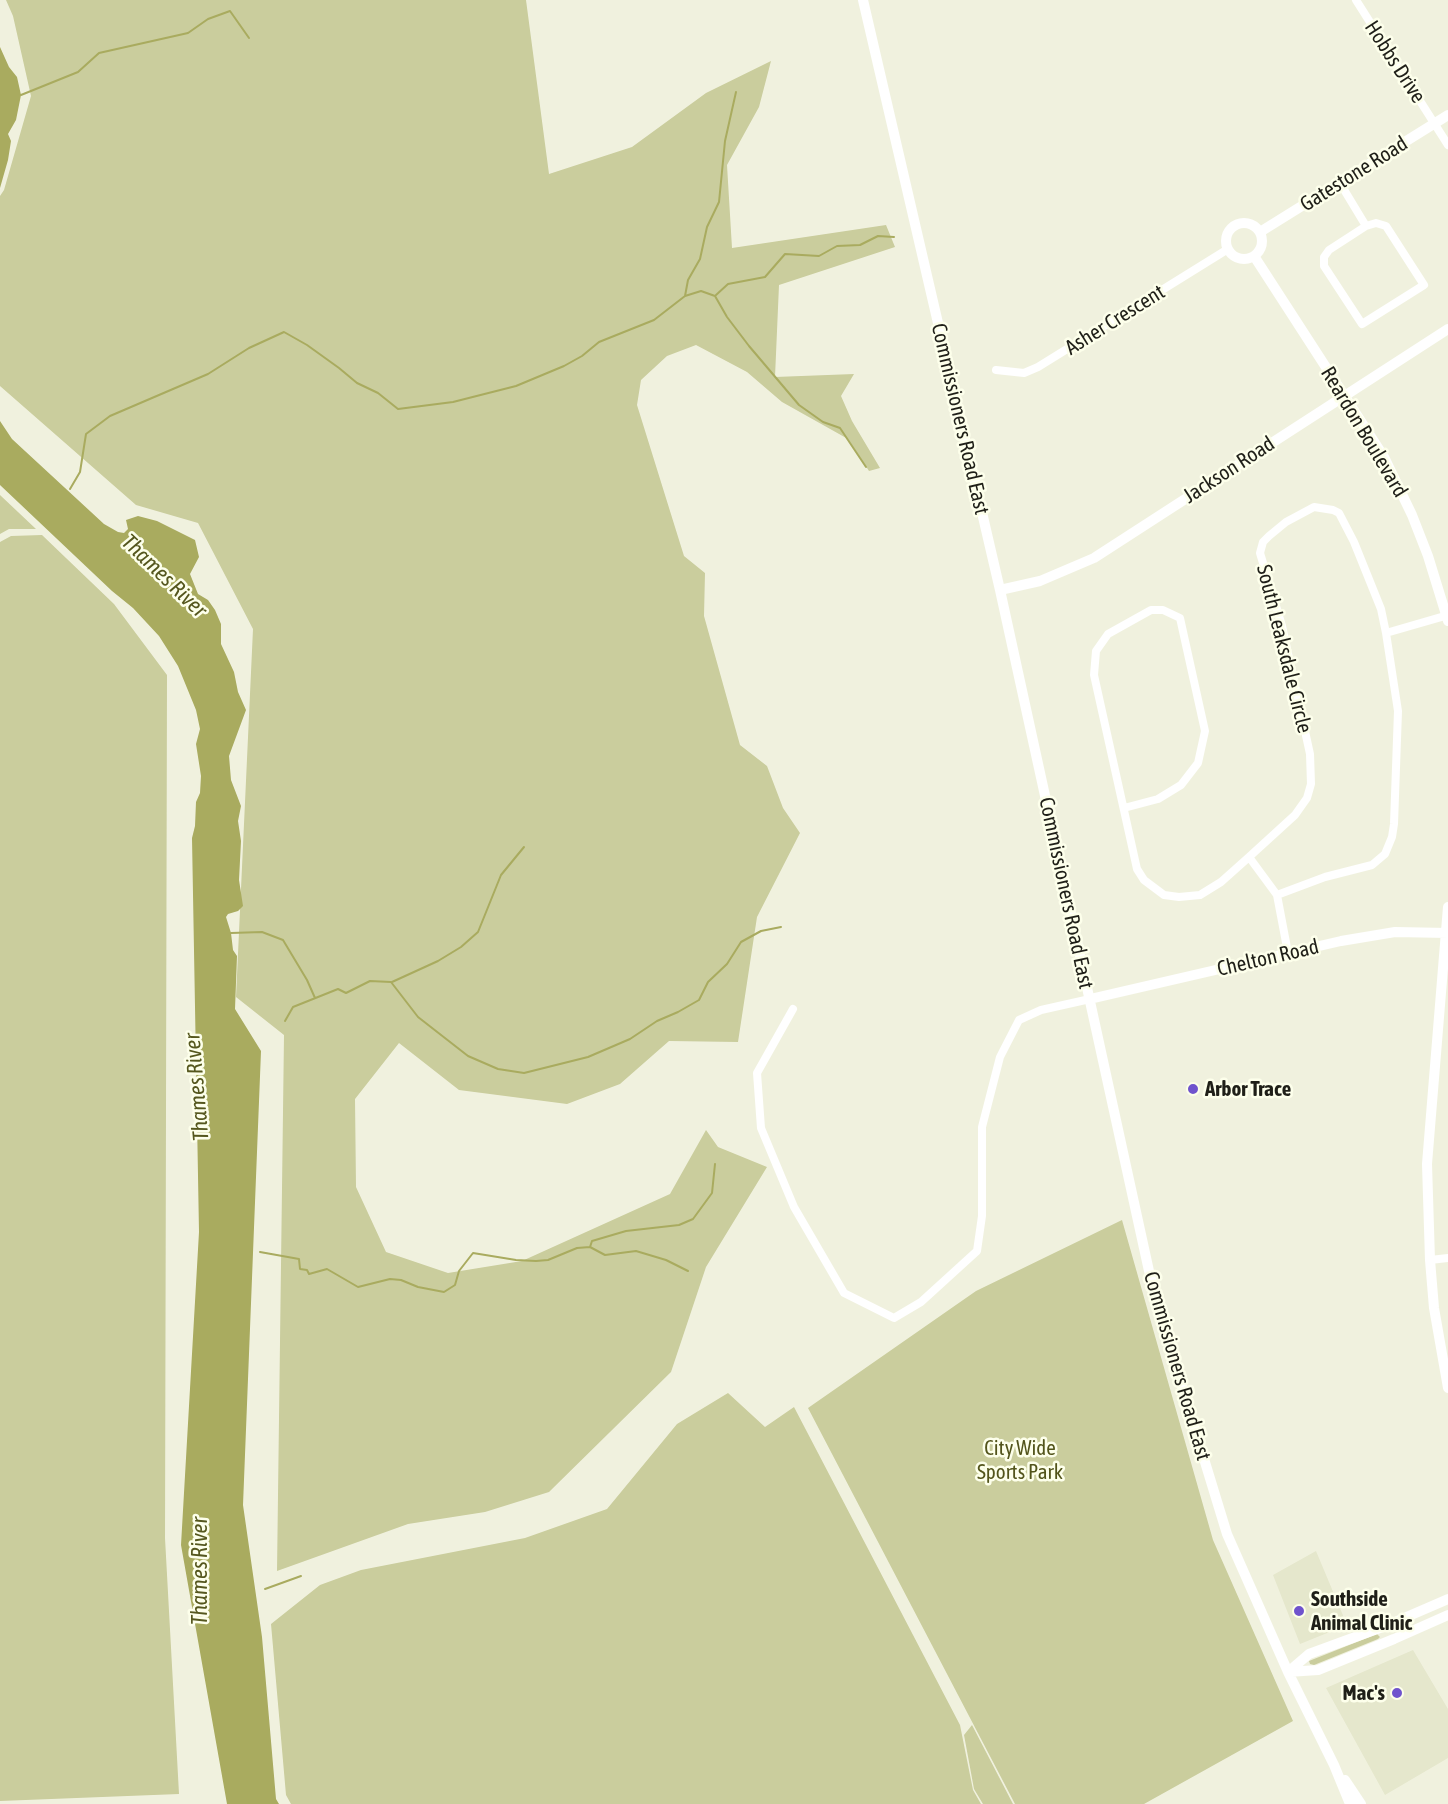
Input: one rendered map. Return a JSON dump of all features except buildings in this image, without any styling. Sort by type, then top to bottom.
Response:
[{"type":"main road","name":"Commissioners Road East","points":[[863,0],[1000,590],[1149,1270],[1227,1534],[1350,1804]]},
{"type":"main road","name":"Gatestone Road","points":[[1260,232],[1448,115]]},
{"type":"main road","points":[[1248,224],[1260,232],[1262,243],[1254,256],[1240,258],[1228,249],[1227,235],[1234,226],[1248,224]]},
{"type":"main road","name":"Reardon Boulevard","points":[[1254,256],[1384,458],[1412,515],[1448,617]]},
{"type":"main road","name":"Jackson Road","points":[[1000,590],[1040,581],[1094,558],[1448,329]]},
{"type":"main road","points":[[1448,907],[1427,1164],[1434,1308],[1448,1388]]},
{"type":"main road","name":"Chelton Road","points":[[1090,999],[1288,953],[1395,932],[1447,933]]},
{"type":"main road","points":[[1288,1672],[1309,1654],[1388,1625],[1448,1599]]},
{"type":"main road","points":[[1288,1672],[1318,1670],[1448,1615]]},
{"type":"main road","name":"Commissioners Road East","points":[[1334,1765],[1361,1804]]},
{"type":"street","name":"Hobbs Drive","points":[[1356,0],[1448,145]]},
{"type":"street","points":[[1340,183],[1366,226]]},
{"type":"street","points":[[1376,223],[1386,226],[1424,285],[1362,324],[1324,266],[1324,257],[1329,250],[1366,226],[1376,223]]},
{"type":"street","name":"Asher Crescent","points":[[996,370],[1024,373],[1038,367],[1228,249]]},
{"type":"street","name":"South Leaksdale Circle","points":[[1249,857],[1295,815],[1307,798],[1312,768],[1282,626],[1260,553],[1263,542],[1274,531],[1314,507],[1327,507],[1339,513],[1354,542],[1381,609],[1398,711],[1394,824],[1392,837],[1385,854],[1372,865],[1325,877],[1277,895]]},
{"type":"street","points":[[1125,808],[1158,799],[1181,785],[1198,763],[1205,731],[1180,618],[1163,610],[1151,610],[1108,634],[1096,651],[1094,675],[1137,869],[1144,880],[1164,895],[1179,897],[1200,895],[1221,882],[1249,857],[1277,895],[1288,953]]},
{"type":"street","points":[[1386,633],[1448,617]]},
{"type":"street","points":[[794,1009],[757,1073],[761,1128],[794,1207],[844,1293],[894,1318],[921,1302],[977,1251],[982,1216],[982,1127],[1000,1057],[1019,1020],[1041,1010],[1090,999]]},
{"type":"street","points":[[1430,1260],[1448,1258]]},
{"type":"shaded area","points":[[1316,1551],[1347,1625],[1300,1644],[1273,1575]]},
{"type":"shaded area","points":[[1413,1650],[1448,1709],[1448,1758],[1385,1795],[1326,1688]]},
{"type":"green space","points":[[6,0],[526,0],[549,174],[632,147],[706,93],[771,61],[759,107],[727,165],[732,248],[886,225],[895,247],[779,285],[775,377],[854,374],[841,396],[852,421],[880,468],[869,471],[848,439],[782,402],[747,372],[696,345],[667,356],[641,380],[637,405],[684,556],[705,573],[704,616],[740,745],[767,766],[783,808],[800,833],[757,917],[738,1042],[669,1041],[620,1084],[567,1104],[459,1090],[399,1043],[355,1099],[356,1187],[386,1252],[448,1273],[522,1261],[670,1194],[706,1130],[718,1147],[767,1167],[706,1267],[671,1372],[549,1492],[485,1512],[408,1524],[277,1571],[284,1035],[236,997],[253,629],[198,523],[136,505],[0,386],[0,196],[4,190],[31,96],[13,16]]},
{"type":"green space","points":[[0,495],[36,529],[9,529],[0,534]]},
{"type":"green space","points":[[42,535],[114,604],[167,675],[165,1538],[179,1794],[0,1801],[0,542],[11,536]]},
{"type":"green space","name":"City Wide Sports Park","points":[[1122,1220],[1213,1540],[1293,1721],[1144,1804],[1015,1804],[808,1408],[976,1291]]},
{"type":"green space","points":[[728,1393],[765,1427],[794,1407],[960,1725],[973,1790],[981,1804],[291,1804],[286,1795],[271,1624],[320,1585],[361,1570],[525,1538],[607,1509],[677,1424]]},
{"type":"green space","points":[[1377,1634],[1380,1637],[1378,1639],[1314,1665],[1310,1664],[1309,1661]]},
{"type":"green space","points":[[972,1725],[1013,1804],[983,1804],[974,1789],[964,1735]]},
{"type":"water","points":[[0,47],[9,67],[17,77],[21,95],[16,120],[8,134],[11,141],[0,188]]},
{"type":"water","name":"Thames River","points":[[0,421],[12,439],[104,524],[124,533],[128,529],[126,520],[138,516],[157,521],[195,540],[199,557],[190,574],[198,594],[208,600],[221,624],[221,644],[234,672],[238,692],[246,710],[229,756],[231,780],[241,806],[238,821],[241,841],[239,880],[243,906],[226,917],[233,950],[237,956],[235,1009],[261,1051],[243,1505],[262,1637],[276,1799],[279,1804],[227,1804],[181,1545],[199,1232],[192,838],[196,802],[200,793],[201,776],[196,744],[200,729],[196,710],[178,666],[159,636],[133,608],[0,485]]},
{"type":"waterway","points":[[21,95],[78,72],[99,53],[188,33],[208,19],[230,11],[249,38]]},
{"type":"waterway","points":[[685,296],[688,280],[700,259],[707,227],[719,202],[725,141],[736,92]]},
{"type":"waterway","points":[[716,295],[728,284],[765,277],[785,254],[819,256],[837,246],[860,245],[878,236],[894,237]]},
{"type":"waterway","points":[[70,489],[80,472],[86,434],[110,416],[208,374],[249,348],[284,332],[307,345],[357,383],[378,393],[398,409],[453,402],[516,386],[564,366],[582,356],[599,342],[654,320],[685,296],[701,291],[715,296],[727,317],[749,346],[799,405],[823,422],[840,428],[866,467]]},
{"type":"waterway","points":[[392,982],[438,961],[461,947],[478,932],[501,875],[524,847]]},
{"type":"waterway","points":[[285,1021],[293,1007],[338,989],[346,993],[370,981],[391,982],[418,1017],[468,1056],[498,1069],[524,1073],[588,1057],[630,1039],[657,1021],[678,1012],[699,1000],[708,982],[727,964],[741,942],[761,931],[781,927]]},
{"type":"waterway","points":[[231,933],[262,932],[283,940],[315,998]]},
{"type":"waterway","points":[[590,1247],[592,1241],[626,1231],[679,1225],[693,1219],[712,1193],[715,1164]]},
{"type":"waterway","points":[[260,1252],[299,1259],[300,1269],[307,1270],[309,1274],[327,1269],[358,1287],[390,1279],[444,1292],[455,1285],[459,1271],[473,1253],[536,1261],[548,1260],[577,1248],[590,1247],[605,1255],[636,1251],[666,1260],[688,1271]]},
{"type":"waterway","points":[[265,1589],[301,1576]]},
{"type":"place","name":"Arbor Trace","points":[[1193,1089]]},
{"type":"place","name":"Southside Animal Clinic","points":[[1299,1611]]},
{"type":"place","name":"Mac's","points":[[1397,1693]]}]
